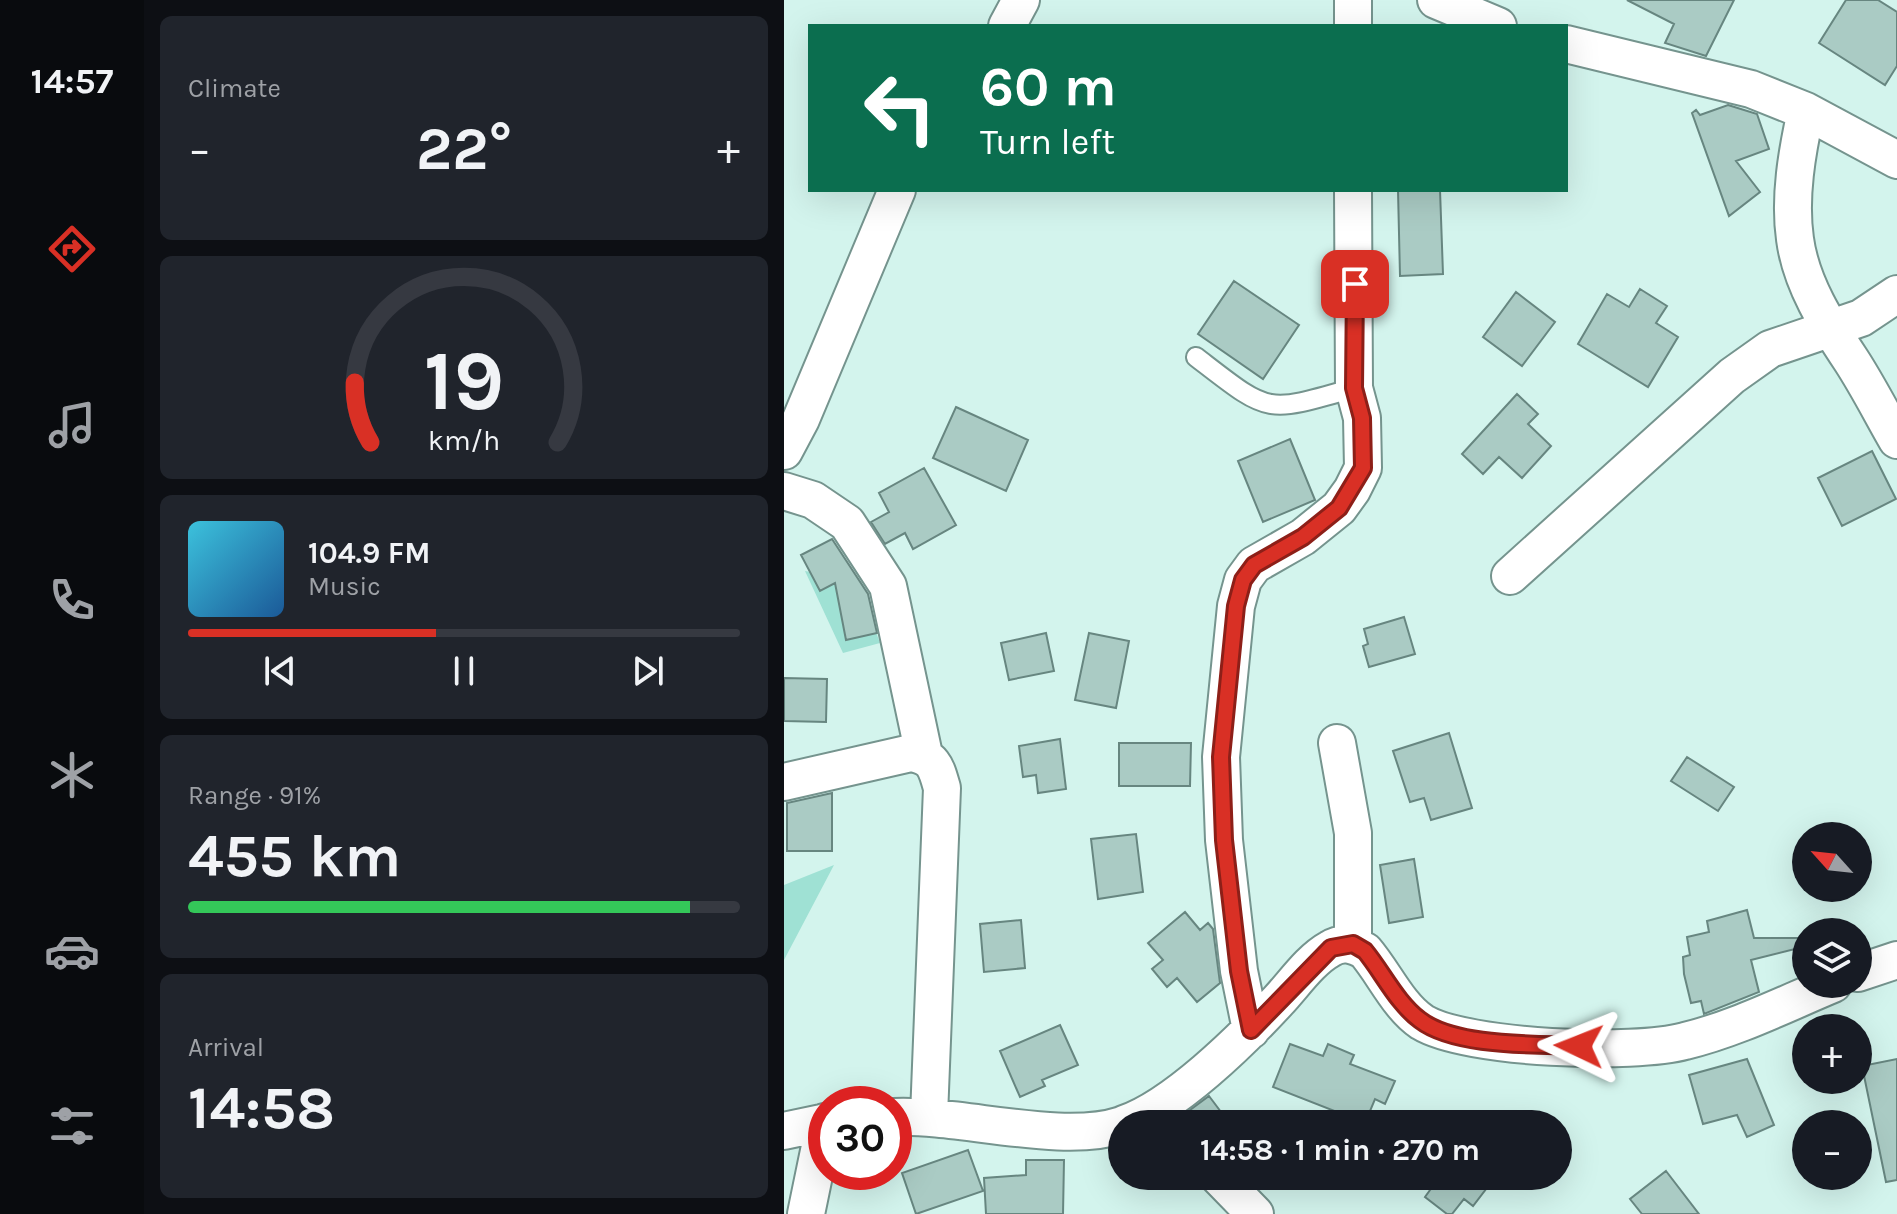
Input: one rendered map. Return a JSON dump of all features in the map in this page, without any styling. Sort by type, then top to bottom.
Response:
[{"type":"street","points":[[1008,24],[1021,0]]},
{"type":"street","points":[[1353,0],[1353,24]]},
{"type":"street","points":[[1436,0],[1493,24]]},
{"type":"street","points":[[1568,44],[1751,89],[1806,111],[1897,160]]},
{"type":"street","points":[[1806,111],[1793,198],[1794,239],[1802,270],[1830,331],[1852,361],[1897,440]]},
{"type":"street","points":[[784,451],[801,419],[896,192]]},
{"type":"street","points":[[1251,1030],[1239,971],[1224,840],[1221,771],[1236,606],[1243,580],[1254,565],[1303,537],[1339,508],[1363,468],[1362,418],[1354,388],[1353,192]]},
{"type":"street","points":[[1510,576],[1678,421],[1732,376],[1770,349],[1861,318],[1897,294]]},
{"type":"street","points":[[784,491],[813,500],[847,523],[888,586],[924,755]]},
{"type":"street","points":[[1337,743],[1353,833],[1353,944]]},
{"type":"street","points":[[784,782],[911,753],[924,755],[935,763],[942,788],[912,1105]]},
{"type":"street","points":[[1152,1110],[1251,1030],[1331,948],[1353,944],[1365,951],[1419,1020],[1440,1031],[1501,1042],[1641,1048],[1686,1041],[1797,998]]},
{"type":"street","points":[[1872,968],[1897,960]]},
{"type":"street","points":[[912,1116],[1079,1130],[1108,1126]]},
{"type":"street","points":[[784,1131],[808,1126]]},
{"type":"street","points":[[806,1214],[811,1190]]},
{"type":"street","points":[[1232,1190],[1255,1214]]},
{"type":"lane","points":[[1196,357],[1265,406],[1291,406],[1354,388]]},
{"type":"green space","points":[[805,571],[857,581],[880,643],[843,653]]},
{"type":"green space","points":[[834,865],[784,960],[784,885]]},
{"type":"building","points":[[1627,0],[1734,0],[1706,56],[1665,43],[1674,24]]},
{"type":"building","points":[[1846,0],[1878,0],[1897,12],[1897,66],[1885,85],[1819,43]]},
{"type":"building","points":[[1728,105],[1757,114],[1769,149],[1736,161],[1760,192],[1729,216],[1692,113],[1696,110],[1700,115]]},
{"type":"building","points":[[1398,192],[1440,192],[1443,274],[1400,276]]},
{"type":"building","points":[[1234,281],[1299,325],[1263,379],[1198,334]]},
{"type":"building","points":[[1640,289],[1667,306],[1656,323],[1678,337],[1648,387],[1578,344],[1607,294],[1629,307]]},
{"type":"building","points":[[1516,292],[1555,322],[1522,366],[1483,337]]},
{"type":"building","points":[[1517,394],[1538,414],[1528,424],[1551,446],[1522,478],[1499,457],[1483,474],[1462,454]]},
{"type":"building","points":[[956,407],[1028,440],[1006,491],[933,458]]},
{"type":"building","points":[[1290,439],[1315,500],[1263,522],[1238,461]]},
{"type":"building","points":[[1872,451],[1896,499],[1842,526],[1818,478]]},
{"type":"building","points":[[924,468],[956,525],[913,549],[905,533],[885,544],[871,522],[889,512],[879,493]]},
{"type":"building","points":[[832,539],[868,594],[877,633],[846,640],[835,583],[820,591],[801,555]]},
{"type":"building","points":[[1404,617],[1415,654],[1369,667],[1363,646],[1368,644],[1364,629]]},
{"type":"building","points":[[1046,633],[1054,671],[1009,680],[1001,643]]},
{"type":"building","points":[[1089,633],[1129,641],[1116,708],[1075,700]]},
{"type":"building","points":[[784,678],[827,679],[826,722],[784,721]]},
{"type":"building","points":[[1449,733],[1472,808],[1431,820],[1424,798],[1410,802],[1393,751]]},
{"type":"building","points":[[1060,739],[1066,789],[1038,793],[1036,775],[1023,777],[1019,746]]},
{"type":"building","points":[[1119,743],[1191,743],[1190,786],[1119,786]]},
{"type":"building","points":[[1687,757],[1734,787],[1718,811],[1671,781]]},
{"type":"building","points":[[832,793],[832,851],[787,851],[787,803]]},
{"type":"building","points":[[1136,834],[1143,892],[1098,899],[1091,839]]},
{"type":"building","points":[[1414,859],[1423,917],[1389,923],[1380,865]]},
{"type":"building","points":[[1747,910],[1754,938],[1792,938],[1792,950],[1751,960],[1759,992],[1704,1014],[1701,1001],[1691,1003],[1683,957],[1690,955],[1687,937],[1709,932],[1707,921]]},
{"type":"building","points":[[1185,912],[1200,930],[1208,923],[1213,929],[1220,983],[1197,1002],[1177,978],[1167,987],[1152,969],[1163,960],[1148,943]]},
{"type":"building","points":[[1021,920],[1025,968],[984,972],[980,924]]},
{"type":"building","points":[[1060,1025],[1078,1065],[1042,1080],[1045,1086],[1020,1097],[1000,1051]]},
{"type":"building","points":[[1290,1044],[1323,1056],[1328,1044],[1354,1055],[1350,1064],[1395,1081],[1385,1104],[1375,1099],[1370,1110],[1332,1110],[1273,1087]]},
{"type":"building","points":[[1747,1059],[1774,1125],[1747,1137],[1737,1115],[1703,1124],[1689,1075]]},
{"type":"building","points":[[1897,1059],[1897,1180],[1886,1182],[1868,1094],[1872,1094],[1872,1064]]},
{"type":"building","points":[[1209,1096],[1220,1110],[1190,1110]]},
{"type":"building","points":[[968,1150],[983,1191],[916,1214],[908,1190],[912,1190],[912,1170]]},
{"type":"building","points":[[1026,1160],[1064,1160],[1063,1214],[986,1214],[984,1178],[1026,1175]]},
{"type":"building","points":[[1666,1171],[1699,1214],[1642,1214],[1630,1199]]},
{"type":"building","points":[[1430,1190],[1485,1190],[1473,1206],[1464,1199],[1452,1214],[1447,1214],[1425,1197]]},
{"type":"route","points":[[1355,284],[1354,388],[1362,418],[1363,468],[1339,508],[1303,537],[1254,565],[1243,580],[1236,606],[1221,757],[1224,840],[1239,971],[1251,1030],[1313,963],[1331,948],[1353,944],[1365,951],[1419,1020],[1440,1031],[1501,1042],[1579,1046]]}]
